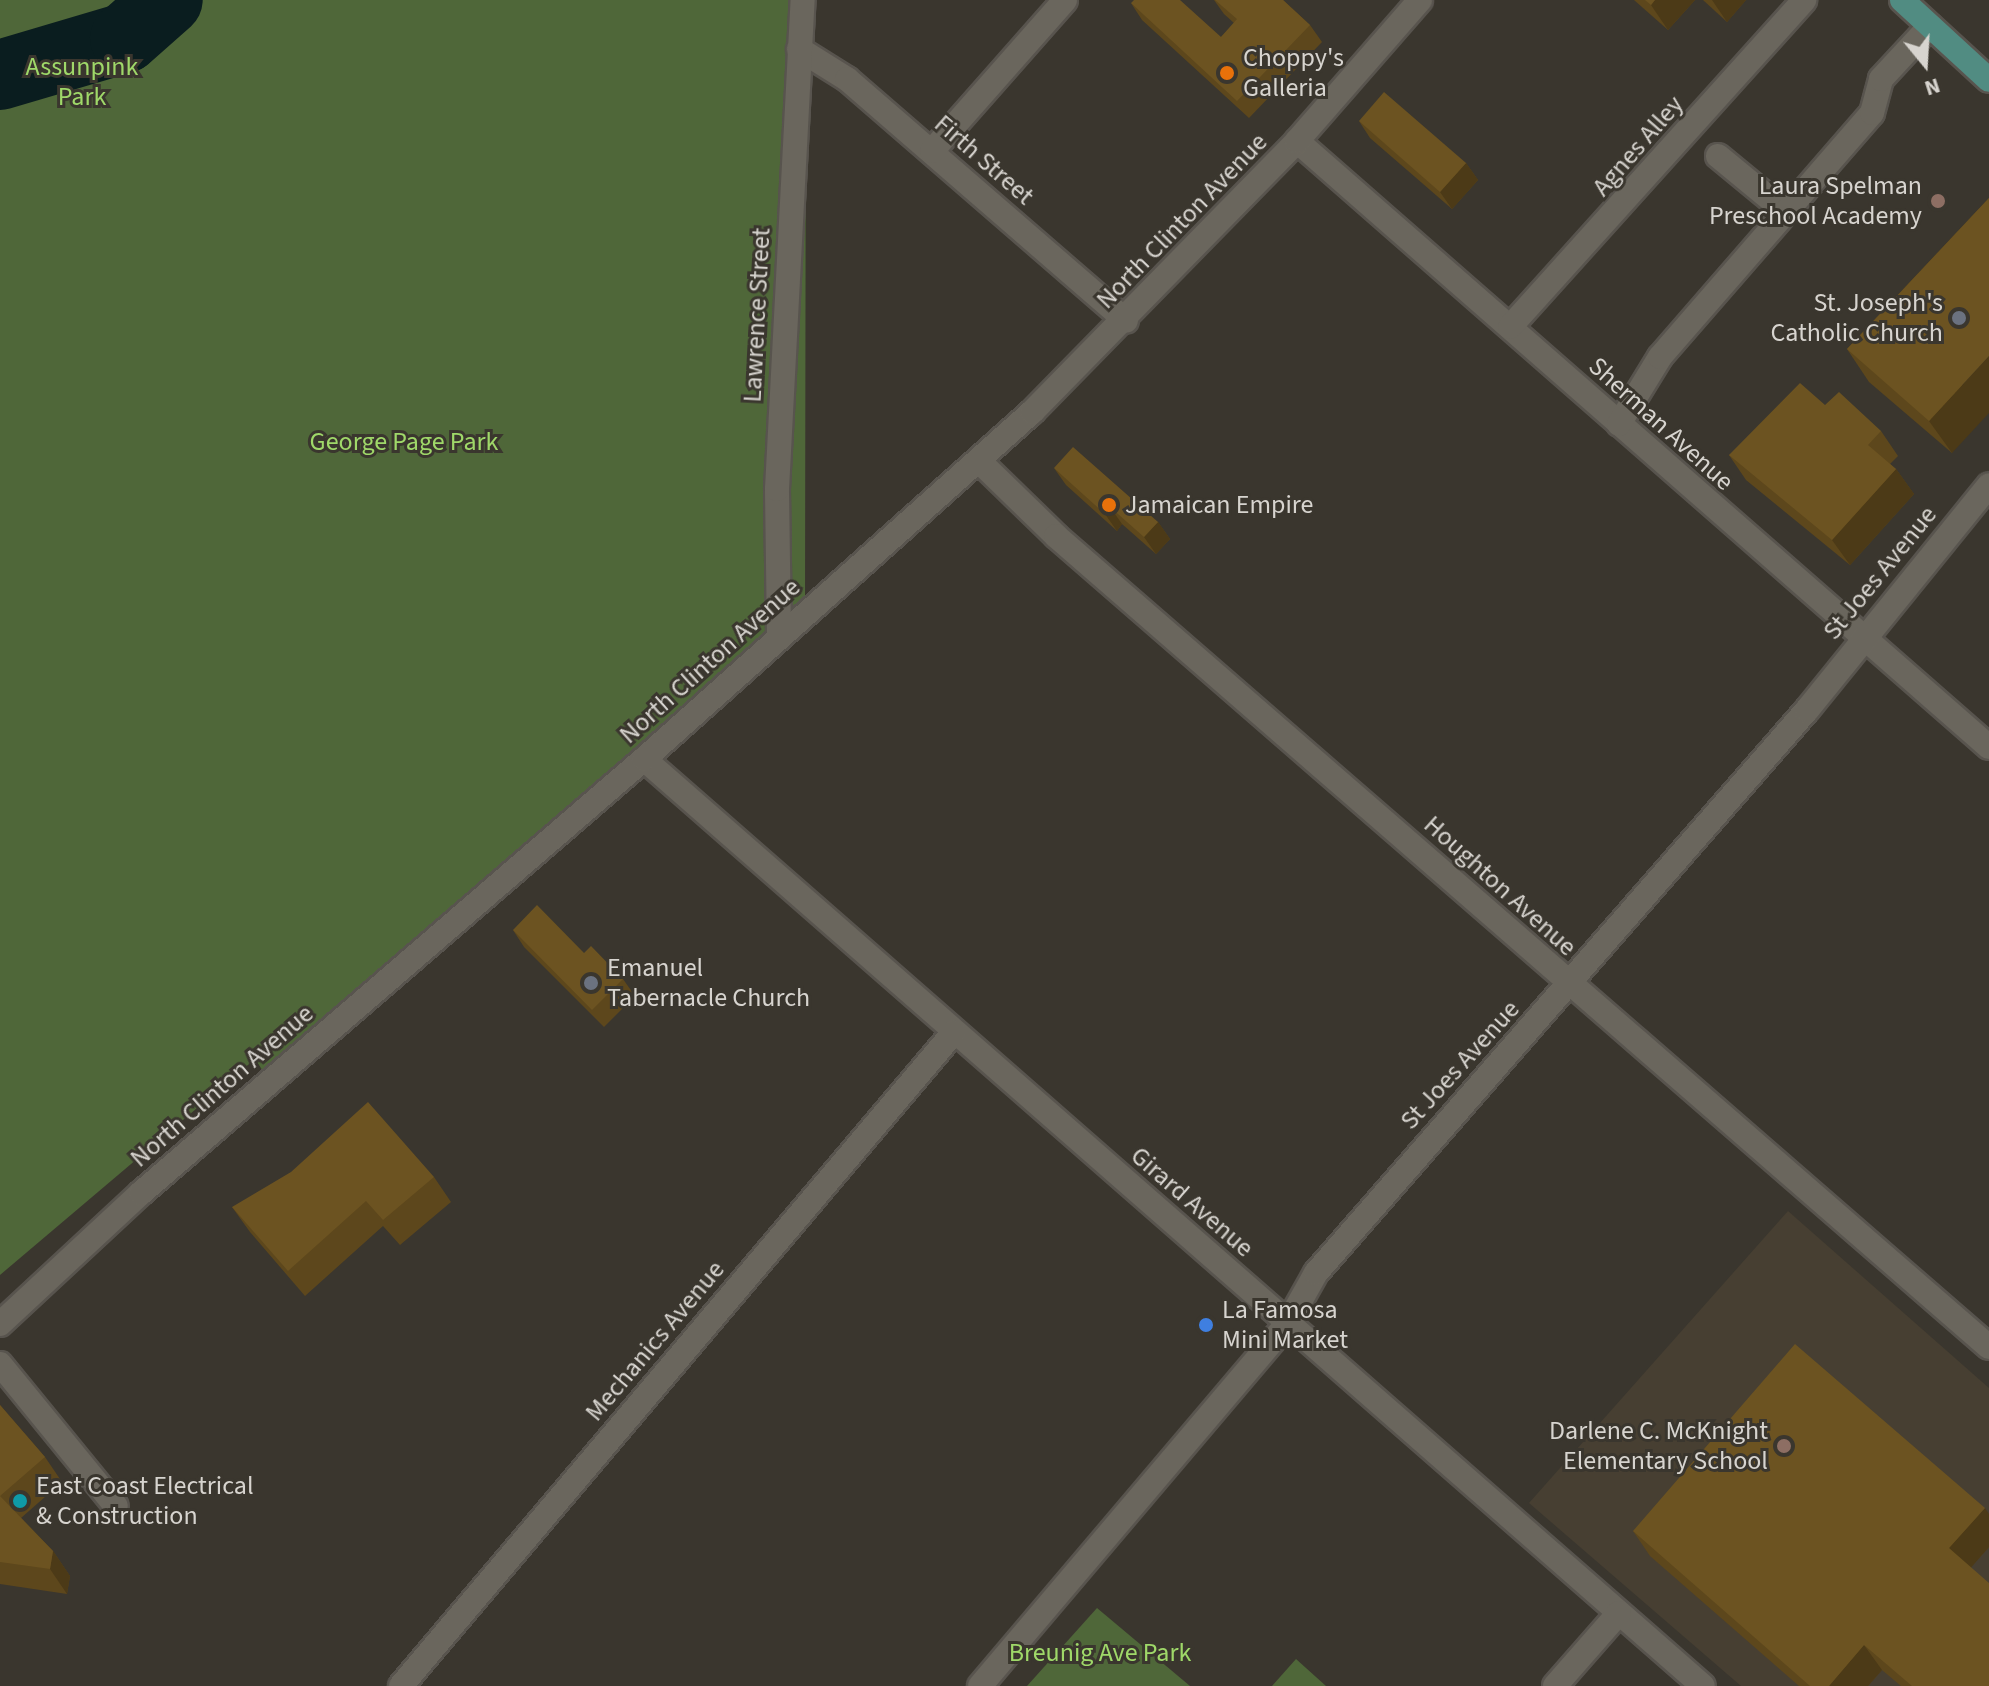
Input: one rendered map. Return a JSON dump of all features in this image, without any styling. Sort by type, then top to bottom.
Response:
[{"type":"main road","points":[[1902,0],[1989,80]]},
{"type":"street","name":"Lawrence Street","points":[[779,634],[777,489],[803,0]]},
{"type":"street","points":[[932,151],[1065,0]]},
{"type":"street","name":"North Clinton Avenue","points":[[0,1324],[141,1193],[644,759],[779,634],[979,461],[1126,321],[1297,141],[1420,0]]},
{"type":"street","name":"Agnes Alley","points":[[1510,327],[1804,0]]},
{"type":"street","points":[[1619,424],[1660,357],[1872,113],[1881,79],[1930,26]]},
{"type":"street","name":"Firth Street","points":[[799,49],[847,79],[1126,321]]},
{"type":"street","name":"Sherman Avenue","points":[[1297,141],[1989,747]]},
{"type":"street","points":[[1718,156],[1786,212]]},
{"type":"street","name":"Houghton Avenue","points":[[979,461],[1056,536],[1568,985],[1989,1347]]},
{"type":"street","name":"St Joes Avenue","points":[[980,1686],[1288,1323],[1316,1273],[1807,710],[1989,485]]},
{"type":"street","name":"Girard Avenue","points":[[644,759],[1703,1686]]},
{"type":"street","name":"Mechanics Avenue","points":[[401,1686],[954,1032]]},
{"type":"street","points":[[0,1364],[116,1506]]},
{"type":"street","points":[[1555,1686],[1619,1613]]},
{"type":"shaded area","name":"Darlene C. McKnight Elementary School","points":[[1788,1211],[1989,1388],[1989,1686],[1741,1686],[1529,1503]]},
{"type":"green space","name":"George Page Park","points":[[0,0],[806,0],[805,618],[272,1085],[255,1059],[0,1275]]},
{"type":"green space","name":"Breunig Ave Park","points":[[1097,1608],[1190,1686],[1027,1686]]},
{"type":"green space","points":[[1296,1659],[1326,1686],[1272,1686]]},
{"type":"building","points":[[1134,0],[1180,0],[1221,37],[1237,19],[1215,0],[1283,0],[1310,25],[1237,101],[1131,3]]},
{"type":"building","points":[[1384,92],[1466,163],[1440,192],[1359,121]]},
{"type":"building","points":[[1989,198],[1989,356],[1929,421],[1847,349]]},
{"type":"building","points":[[1800,383],[1825,405],[1839,392],[1881,431],[1868,445],[1896,469],[1832,540],[1729,455]]},
{"type":"building","name":"Jamaican Empire","points":[[1073,447],[1158,522],[1144,537],[1110,507],[1105,514],[1054,468]]},
{"type":"building","name":"Emanuel Tabernacle Church","points":[[537,905],[584,953],[591,946],[623,979],[592,1010],[513,930]]},
{"type":"building","points":[[368,1102],[434,1177],[383,1220],[366,1201],[288,1271],[232,1207],[291,1172]]},
{"type":"building","points":[[1795,1344],[1985,1508],[1949,1548],[1989,1583],[1989,1686],[1912,1686],[1864,1645],[1829,1686],[1810,1686],[1633,1531]]},
{"type":"building","points":[[0,1405],[45,1457],[0,1496]]},
{"type":"building","points":[[0,1496],[53,1551],[50,1569],[0,1562]]},
{"type":"waterway","points":[[0,75],[125,38],[168,0]]},
{"type":"place","name":"Choppy's Galleria","points":[[1227,73]]},
{"type":"place","name":"Laura Spelman Preschool Academy","points":[[1938,201]]},
{"type":"place","name":"St. Joseph's Catholic Church","points":[[1959,318]]},
{"type":"place","name":"Jamaican Empire","points":[[1109,505]]},
{"type":"place","name":"Emanuel Tabernacle Church","points":[[591,983]]},
{"type":"place","name":"La Famosa Mini Market","points":[[1206,1325]]},
{"type":"place","name":"Darlene C. McKnight Elementary School","points":[[1784,1446]]},
{"type":"place","name":"East Coast Electrical & Construction","points":[[20,1501]]},
{"type":"park label","name":"Assunpink Park","points":[[82,82]]}]
